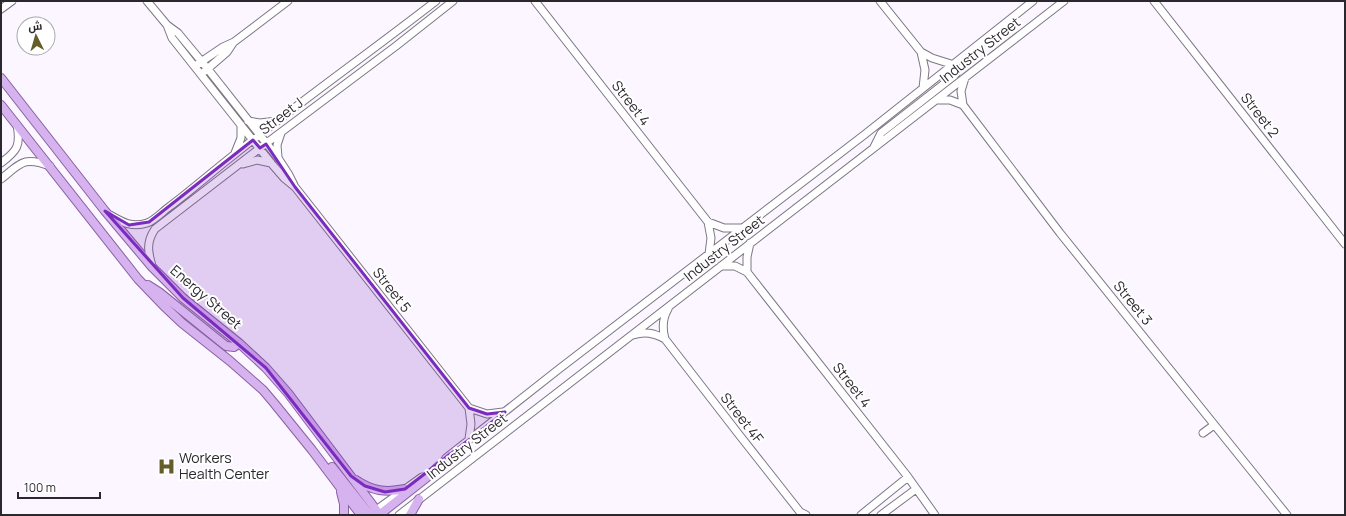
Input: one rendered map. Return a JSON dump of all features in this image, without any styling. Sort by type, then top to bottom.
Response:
[{"type":"main road","name":"Energy Street","points":[[1,78],[26,112],[105,211],[152,267],[183,298],[239,343],[266,368],[288,393],[350,476],[375,514]]},
{"type":"main road","points":[[1,86],[26,112]]},
{"type":"main road","points":[[1,105],[138,279],[182,323],[235,365],[263,390],[312,450],[361,515]]},
{"type":"main road","points":[[138,279],[159,292],[226,346],[234,347],[239,343]]},
{"type":"main road","points":[[312,450],[330,466],[375,514],[426,478],[450,456]]},
{"type":"main road","points":[[350,476],[365,486],[375,490],[385,492],[405,489]]},
{"type":"main road","points":[[337,484],[344,504],[344,515]]},
{"type":"main road","points":[[410,515],[420,499]]},
{"type":"street","points":[[1,9],[12,1]]},
{"type":"street","name":"Street 5","points":[[147,1],[167,25],[178,33],[208,68],[248,121],[260,148],[271,163],[294,187],[469,408]]},
{"type":"street","points":[[195,67],[216,52],[234,42],[288,1]]},
{"type":"street","name":"Street J","points":[[105,211],[121,222],[129,225],[139,225],[149,222],[192,190],[277,121],[436,1]]},
{"type":"street","name":"Street J","points":[[152,267],[148,250],[150,236],[155,230],[453,1]]},
{"type":"street","name":"Street 4","points":[[535,1],[708,222]]},
{"type":"street","points":[[873,149],[881,133],[956,73],[956,70],[951,64],[932,58],[921,52],[880,1]]},
{"type":"street","name":"Industry Street","points":[[375,514],[405,489],[450,456],[469,439],[864,135],[951,64],[1033,1]]},
{"type":"street","name":"Industry Street","points":[[399,515],[1064,1]]},
{"type":"street","name":"Street 2","points":[[1154,1],[1345,244]]},
{"type":"street","name":"Street 5","points":[[167,25],[172,38],[241,124],[256,138],[266,144],[278,158],[289,175],[294,187]]},
{"type":"street","points":[[389,37],[396,46]]},
{"type":"street","points":[[200,74],[227,52],[234,42]]},
{"type":"street","points":[[192,50],[204,53],[216,52]]},
{"type":"street","points":[[921,52],[925,70],[923,88]]},
{"type":"street","points":[[217,60],[215,72],[219,83]]},
{"type":"street","points":[[936,100],[950,100],[962,105],[961,91],[965,78]]},
{"type":"street","points":[[327,83],[334,93]]},
{"type":"street","name":"Street 3","points":[[962,105],[1060,233],[1287,515]]},
{"type":"street","points":[[248,121],[260,123],[277,121]]},
{"type":"street","points":[[235,154],[241,138],[241,124]]},
{"type":"street","points":[[1,163],[14,154],[17,148],[19,136],[17,125]]},
{"type":"street","points":[[278,158],[277,145],[281,133]]},
{"type":"street","points":[[239,165],[257,160],[271,163]]},
{"type":"street","points":[[1,179],[19,164],[26,161],[33,161],[50,166]]},
{"type":"street","points":[[192,190],[199,197]]},
{"type":"street","points":[[708,222],[724,228],[742,228]]},
{"type":"street","points":[[708,222],[711,238],[709,254]]},
{"type":"street","points":[[721,266],[735,266],[747,272],[747,257],[750,244]]},
{"type":"street","name":"Street 4","points":[[747,272],[930,505],[935,515]]},
{"type":"street","points":[[665,339],[663,322],[665,314],[670,306]]},
{"type":"street","points":[[630,336],[639,333],[648,333],[665,339]]},
{"type":"street","name":"Street 4F","points":[[665,339],[736,432],[802,514]]},
{"type":"street","points":[[469,439],[471,424],[469,408],[486,414],[505,412]]},
{"type":"street","points":[[1203,433],[1214,425]]},
{"type":"street","points":[[861,515],[908,477]]},
{"type":"street","points":[[881,515],[916,488]]},
{"type":"highlighted area","points":[[253,140],[260,148],[266,144],[295,187],[469,408],[487,414],[505,412],[405,489],[385,492],[365,486],[351,476],[266,368],[183,298],[105,211],[129,225],[149,222]]},
{"type":"place","name":"Workers Health Center","points":[[166,466]]}]
